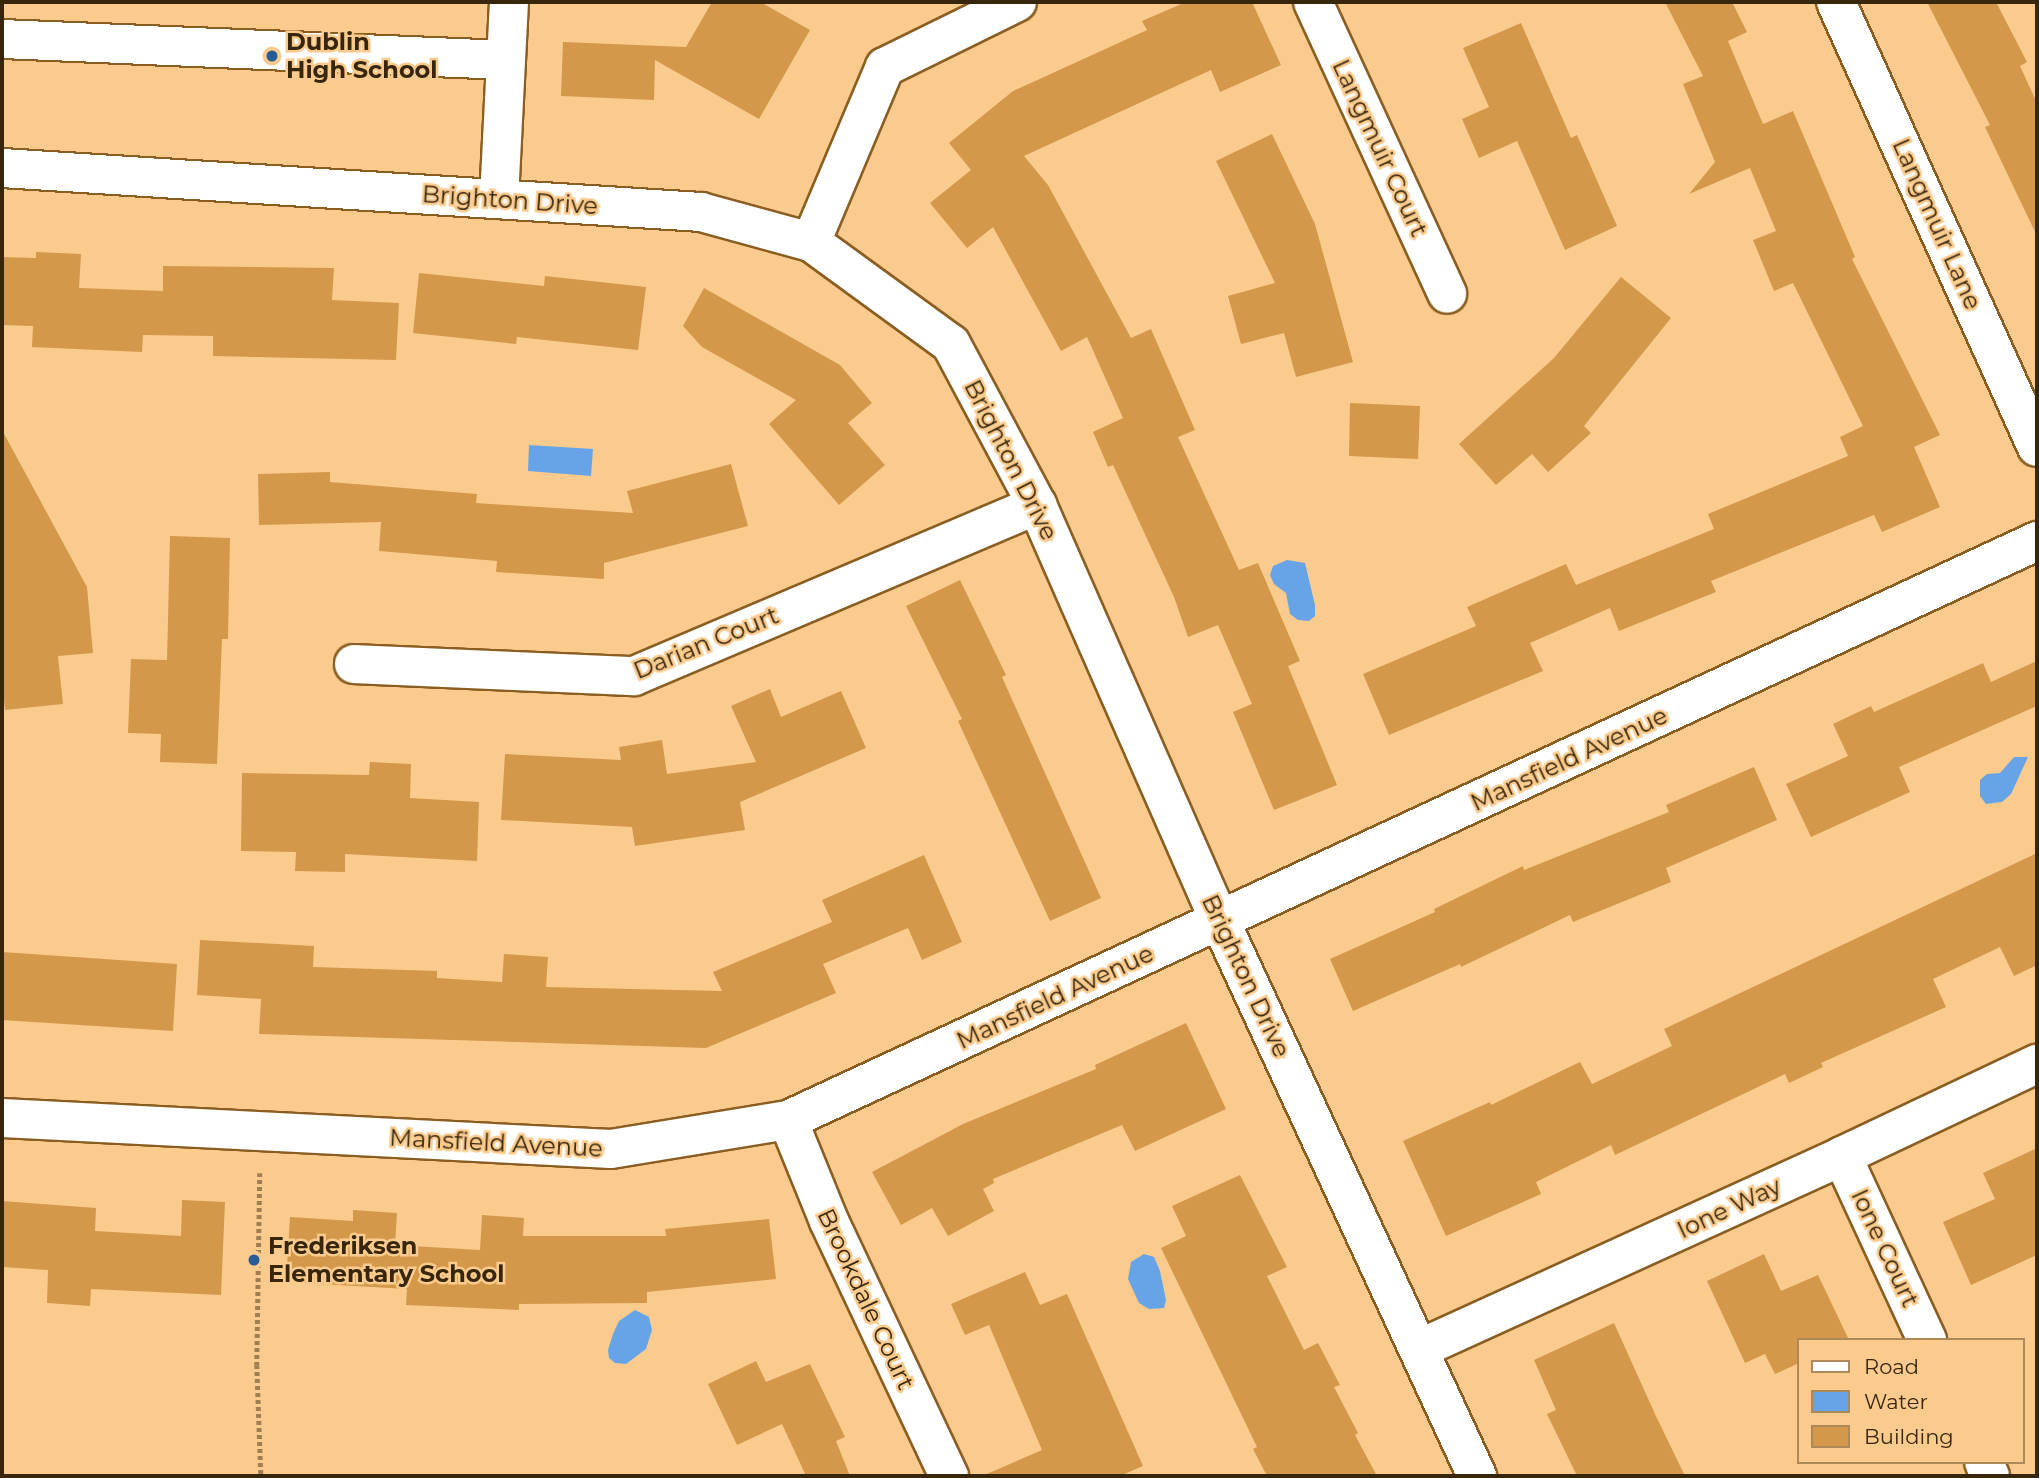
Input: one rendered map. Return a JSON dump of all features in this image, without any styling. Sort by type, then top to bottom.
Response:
[{"type":"street","points":[[499,199],[509,2]]},
{"type":"street","points":[[811,242],[885,67],[1017,2]]},
{"type":"street","name":"Langmuir Court","points":[[1313,2],[1447,295]]},
{"type":"street","name":"Langmuir Lane","points":[[1836,2],[2037,447]]},
{"type":"street","points":[[2,38],[506,60]]},
{"type":"street","name":"Brighton Drive","points":[[2,168],[701,212],[811,242],[951,344],[1037,505],[1220,921],[1477,1476]]},
{"type":"street","name":"Darian Court","points":[[354,664],[634,676],[1037,505]]},
{"type":"street","name":"Mansfield Avenue","points":[[2,1118],[611,1149],[788,1120],[2037,541]]},
{"type":"street","name":"Ione Way","points":[[1419,1349],[2037,1064]]},
{"type":"street","name":"Brookdale Court","points":[[788,1120],[829,1221],[949,1476]]},
{"type":"street","name":"Ione Court","points":[[1842,1156],[1926,1338]]},
{"type":"path","points":[[261,1476],[257,1365],[262,1132]]},
{"type":"water","points":[[529,445],[593,449],[591,476],[528,471]]},
{"type":"water","points":[[1287,560],[1305,563],[1315,605],[1315,616],[1309,621],[1298,620],[1290,614],[1286,593],[1274,584],[1270,575],[1273,566]]},
{"type":"water","points":[[2014,757],[2028,757],[2011,794],[2002,802],[1986,804],[1980,796],[1980,780],[1987,774],[2000,773]]},
{"type":"water","points":[[1144,1254],[1154,1257],[1160,1271],[1166,1300],[1164,1308],[1149,1309],[1139,1303],[1128,1279],[1131,1262]]},
{"type":"water","points":[[635,1310],[649,1317],[652,1330],[646,1349],[626,1364],[615,1363],[609,1358],[608,1350],[613,1334],[619,1321]]},
{"type":"building","points":[[712,2],[760,2],[810,30],[759,119],[655,60],[654,100],[561,96],[563,42],[686,47]]},
{"type":"building","points":[[1186,2],[1252,2],[1281,65],[1220,92],[1211,70],[1024,156],[1048,185],[1131,338],[1151,329],[1195,430],[1178,437],[1239,570],[1258,563],[1300,661],[1288,666],[1337,785],[1274,810],[1233,712],[1252,704],[1218,625],[1188,637],[1174,597],[1113,465],[1108,467],[1093,432],[1123,418],[1087,337],[1061,351],[993,227],[967,248],[930,203],[971,170],[949,143],[1013,91],[1147,30],[1142,21]]},
{"type":"building","points":[[1665,2],[1732,2],[1747,32],[1728,41],[1763,124],[1793,111],[1855,257],[1852,259],[1940,435],[1914,447],[1940,507],[1882,532],[1874,515],[1711,581],[1716,592],[1619,631],[1610,608],[1530,643],[1543,671],[1389,735],[1363,674],[1476,626],[1467,607],[1566,564],[1576,585],[1714,529],[1708,514],[1848,456],[1840,437],[1863,426],[1793,283],[1774,291],[1753,240],[1776,231],[1750,168],[1689,194],[1715,162],[1683,84],[1703,76]]},
{"type":"building","points":[[1927,2],[1996,2],[2027,62],[2020,66],[2037,103],[2037,236],[1985,127],[1990,125]]},
{"type":"building","points":[[1521,23],[1571,138],[1577,135],[1617,226],[1565,250],[1517,141],[1479,158],[1462,119],[1489,107],[1463,48]]},
{"type":"building","points":[[1272,134],[1315,224],[1353,362],[1296,377],[1284,333],[1241,344],[1228,296],[1275,283],[1216,161]]},
{"type":"building","points":[[36,252],[81,254],[79,288],[163,291],[163,266],[334,268],[332,300],[399,303],[396,360],[213,356],[213,336],[143,335],[142,352],[32,347],[33,326],[2,325],[2,257],[36,258]]},
{"type":"building","points":[[419,273],[544,286],[545,276],[646,287],[638,350],[517,337],[516,344],[413,333]]},
{"type":"building","points":[[1621,277],[1671,318],[1584,426],[1591,433],[1548,472],[1532,454],[1496,485],[1459,444],[1554,358]]},
{"type":"building","points":[[704,288],[840,365],[872,403],[848,423],[885,465],[839,505],[769,424],[796,400],[702,347],[683,326]]},
{"type":"building","points":[[1350,403],[1420,406],[1418,459],[1349,456]]},
{"type":"building","points":[[2,430],[87,587],[93,653],[58,656],[63,704],[5,710],[2,678]]},
{"type":"building","points":[[731,464],[748,526],[604,563],[604,579],[496,572],[497,561],[379,551],[381,522],[259,525],[258,474],[330,472],[330,482],[477,494],[476,503],[633,513],[627,491]]},
{"type":"building","points":[[170,536],[230,538],[228,639],[222,639],[217,764],[160,762],[161,734],[128,733],[131,659],[167,660]]},
{"type":"building","points":[[960,580],[1006,675],[1002,677],[1101,898],[1050,921],[958,721],[962,719],[906,606]]},
{"type":"building","points":[[2037,661],[2037,706],[1899,767],[1910,792],[1811,837],[1786,784],[1848,756],[1833,724],[1871,706],[1874,712],[1983,663],[1991,682]]},
{"type":"building","points":[[770,689],[781,717],[841,691],[866,748],[740,802],[745,830],[635,846],[632,827],[501,820],[505,754],[621,760],[619,747],[662,740],[667,774],[756,762],[731,706]]},
{"type":"building","points":[[370,762],[411,764],[410,798],[479,802],[477,861],[345,854],[345,872],[295,871],[296,852],[241,851],[242,773],[369,775]]},
{"type":"building","points":[[1754,767],[1777,820],[1666,868],[1671,882],[1573,922],[1570,915],[1461,967],[1460,964],[1353,1011],[1330,959],[1435,912],[1434,909],[1523,866],[1524,870],[1669,812],[1666,805]]},
{"type":"building","points":[[2037,853],[2037,965],[2014,976],[2000,947],[1933,979],[1946,1007],[1821,1063],[1823,1067],[1789,1083],[1785,1074],[1615,1155],[1611,1145],[1536,1182],[1541,1194],[1446,1236],[1403,1141],[1490,1102],[1491,1105],[1580,1062],[1592,1084],[1672,1046],[1664,1029]]},
{"type":"building","points":[[924,855],[962,942],[922,960],[908,928],[823,964],[836,993],[706,1048],[259,1034],[261,999],[197,995],[200,940],[314,946],[313,967],[437,971],[437,978],[502,982],[504,954],[548,957],[546,987],[722,991],[713,972],[832,922],[822,900]]},
{"type":"building","points":[[2,952],[177,964],[173,1031],[2,1020]]},
{"type":"building","points":[[1186,1023],[1226,1109],[1135,1151],[1122,1125],[993,1179],[994,1183],[983,1189],[994,1211],[948,1236],[932,1208],[901,1225],[872,1172],[963,1124],[1096,1069],[1095,1065]]},
{"type":"building","points":[[2037,1148],[2037,1255],[1971,1285],[1943,1222],[1995,1199],[1983,1173]]},
{"type":"building","points":[[1240,1175],[1287,1267],[1267,1276],[1304,1350],[1318,1343],[1340,1385],[1334,1387],[1358,1433],[1355,1435],[1377,1476],[1267,1476],[1253,1449],[1257,1447],[1161,1248],[1186,1236],[1172,1206]]},
{"type":"building","points":[[182,1200],[225,1202],[221,1295],[91,1289],[90,1306],[47,1303],[48,1270],[2,1267],[2,1201],[96,1208],[95,1231],[181,1236]]},
{"type":"building","points":[[353,1210],[397,1213],[395,1245],[480,1250],[482,1215],[524,1218],[523,1236],[666,1236],[665,1229],[769,1219],[776,1279],[647,1292],[647,1303],[519,1304],[519,1310],[406,1305],[407,1289],[286,1282],[290,1217],[353,1221]]},
{"type":"building","points":[[1764,1254],[1781,1291],[1818,1275],[1848,1338],[1798,1338],[1798,1363],[1775,1374],[1765,1354],[1745,1363],[1707,1281]]},
{"type":"building","points":[[1025,1272],[1040,1305],[1067,1294],[1143,1466],[1120,1476],[982,1476],[1042,1450],[989,1325],[965,1335],[951,1304]]},
{"type":"building","points":[[1614,1323],[1685,1476],[1577,1476],[1547,1414],[1556,1410],[1534,1360]]},
{"type":"building","points":[[756,1361],[766,1382],[810,1364],[845,1437],[836,1441],[850,1476],[806,1476],[782,1424],[737,1445],[708,1384]]},
{"type":"place","name":"Dublin High School","points":[[272,56]]},
{"type":"place","name":"Frederiksen Elementary School","points":[[254,1260]]}]
